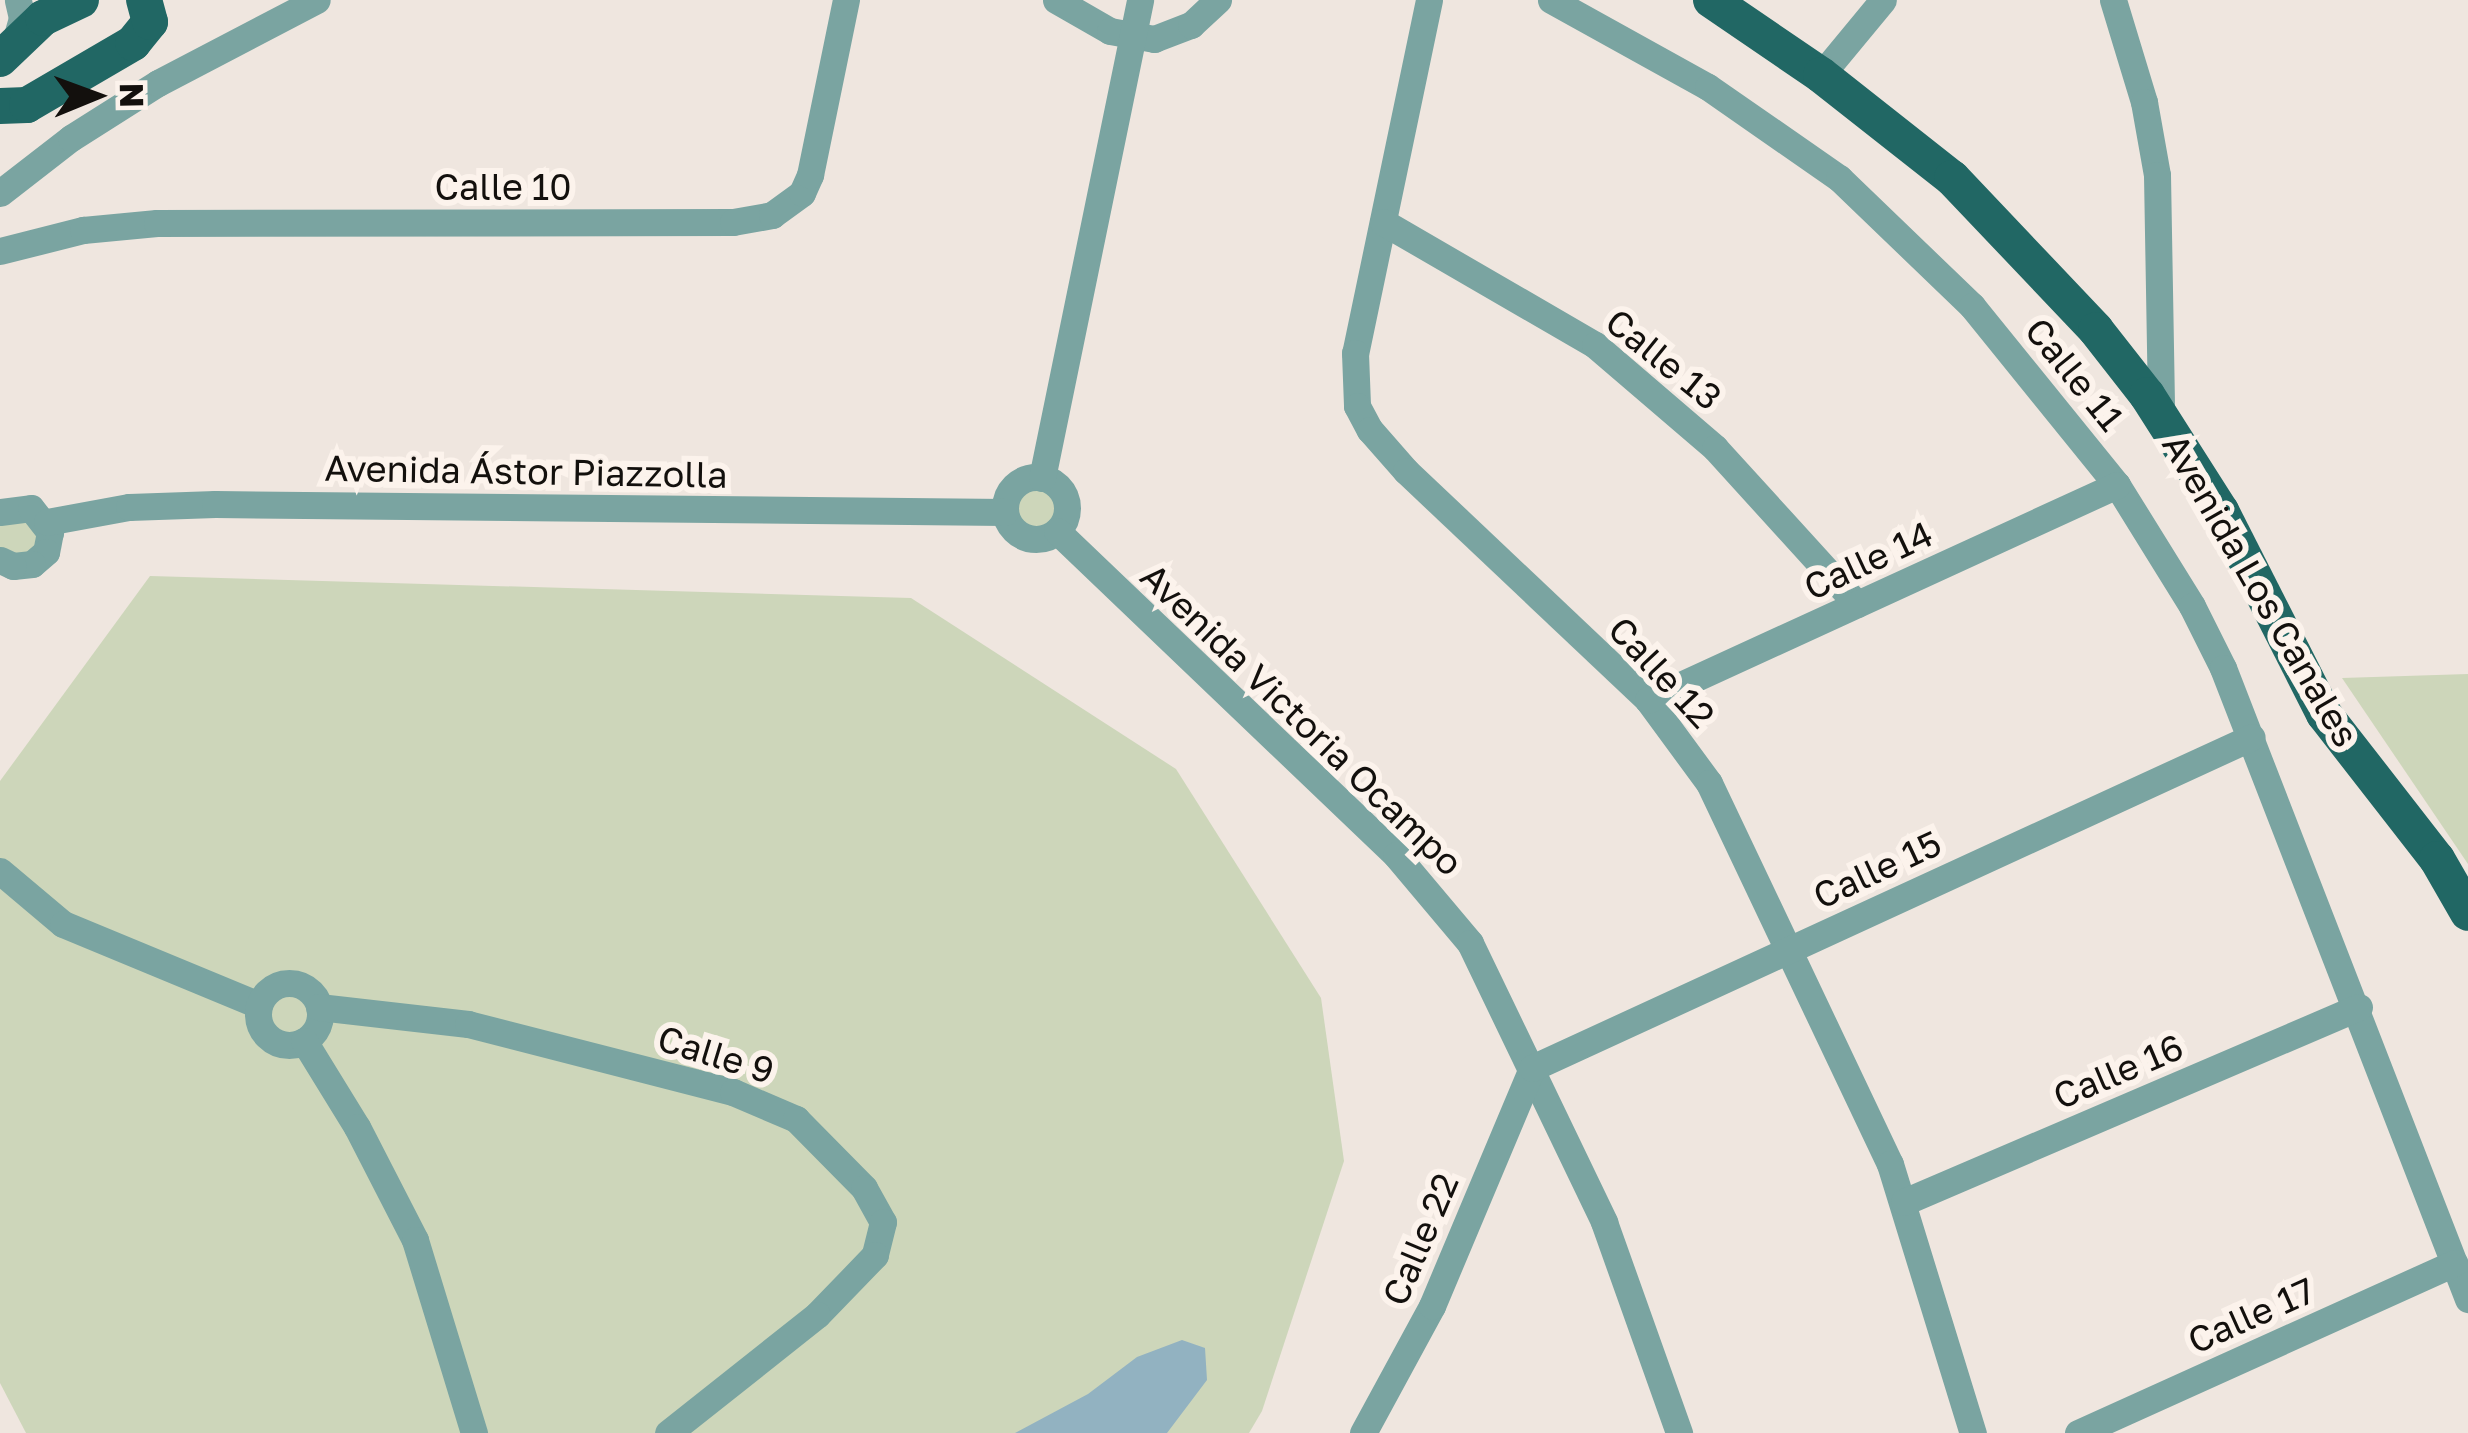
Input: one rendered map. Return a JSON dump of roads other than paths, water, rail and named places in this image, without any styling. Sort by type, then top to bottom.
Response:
[{"type":"main road","name":"Avenida Los Canales","points":[[1711,0],[1821,75],[1994,218],[2096,330],[2161,416],[2221,511],[2324,714],[2437,859],[2468,913]]},
{"type":"main road","points":[[8,49],[70,1]]},
{"type":"main road","points":[[0,106],[27,105],[133,44],[148,28],[152,3]]},
{"type":"street","points":[[8,49],[22,18],[18,0]]},
{"type":"street","points":[[0,193],[129,100],[317,0]]},
{"type":"street","name":"Calle 10","points":[[0,251],[83,230],[157,224],[733,222],[772,215],[802,193],[810,175],[846,0]]},
{"type":"street","points":[[1056,0],[1083,20],[1132,38],[1173,34],[1218,0]]},
{"type":"street","points":[[1042,478],[1140,0]]},
{"type":"street","name":"Calle 12","points":[[1429,0],[1353,380],[1370,430],[1406,472],[1648,700],[1708,783],[1790,948],[1904,1202],[1973,1433]]},
{"type":"street","name":"Calle 11","points":[[1551,0],[1708,87],[1839,178],[1972,306],[2117,485],[2192,606],[2252,737],[2468,1299]]},
{"type":"street","points":[[1821,75],[1883,0]]},
{"type":"street","points":[[2113,0],[2144,102],[2156,175],[2161,416]]},
{"type":"street","name":"Calle 13","points":[[1383,223],[1544,312],[1642,382],[1771,504],[1858,604]]},
{"type":"street","points":[[1006,512],[1015,486],[1042,478],[1058,487],[1067,504],[1057,531]]},
{"type":"street","name":"Calle 14","points":[[1648,700],[2117,485]]},
{"type":"street","name":"Avenida Ástor Piazzolla","points":[[0,511],[31,508],[47,522],[129,507],[193,504],[1006,512],[1014,529],[1030,539],[1057,531]]},
{"type":"street","points":[[1,564],[22,567],[40,559],[49,543],[47,522]]},
{"type":"street","name":"Avenida Victoria Ocampo","points":[[1057,531],[1421,880],[1470,943],[1624,1268],[1678,1433]]},
{"type":"street","name":"Calle 15","points":[[1532,1068],[2252,737]]},
{"type":"street","points":[[0,871],[63,924],[260,1005]]},
{"type":"street","points":[[287,983],[307,990],[319,1007],[317,1027],[304,1041],[285,1045],[268,1037],[258,1021],[268,991],[287,983]]},
{"type":"street","name":"Calle 9","points":[[319,1007],[468,1024],[733,1092],[796,1119],[864,1188],[883,1222],[874,1255],[817,1315],[668,1433]]},
{"type":"street","name":"Calle 16","points":[[1904,1202],[2359,1007]]},
{"type":"street","points":[[304,1041],[357,1126],[415,1240],[474,1433]]},
{"type":"street","name":"Calle 22","points":[[1363,1433],[1432,1306],[1532,1068]]},
{"type":"street","name":"Calle 17","points":[[2078,1433],[2454,1263]]},
{"type":"water","points":[[1182,1340],[1205,1348],[1207,1380],[1167,1433],[1015,1433],[1088,1394],[1137,1357]]}]
